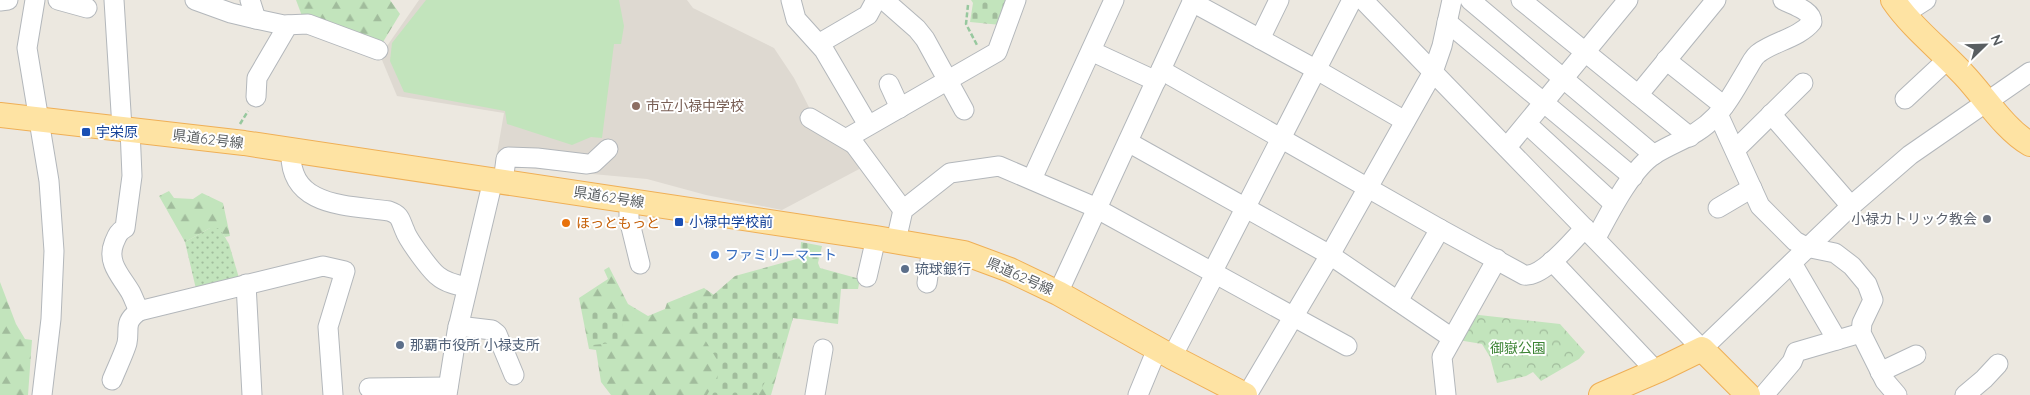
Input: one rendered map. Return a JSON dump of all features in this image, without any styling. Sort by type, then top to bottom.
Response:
[{"type":"main road","points":[[1898,7],[2016,134],[2030,144]]},
{"type":"main road","name":"県道62号線","points":[[0,115],[291,150],[886,239],[964,253],[985,260],[1058,293],[1164,353],[1246,395]]},
{"type":"main road","points":[[1614,392],[1702,349],[1748,395]]},
{"type":"street","points":[[0,0],[8,0]]},
{"type":"street","points":[[35,0],[27,48],[49,181],[54,250],[51,319],[42,395]]},
{"type":"street","points":[[58,0],[87,8]]},
{"type":"street","points":[[114,0],[132,176],[125,228],[119,232],[112,249],[111,258],[115,269],[132,294],[139,311]]},
{"type":"street","points":[[194,0],[214,8],[256,19],[288,25],[308,24],[378,50]]},
{"type":"street","points":[[250,0],[256,19]]},
{"type":"street","points":[[791,0],[796,19],[820,43],[868,125]]},
{"type":"street","points":[[820,43],[868,15],[876,0]]},
{"type":"street","points":[[884,0],[921,34],[964,110]]},
{"type":"street","points":[[903,210],[849,137],[997,52],[1016,0]]},
{"type":"street","points":[[1032,179],[1114,0]]},
{"type":"street","points":[[1260,39],[1279,0]]},
{"type":"street","points":[[1138,395],[1212,280],[1213,272],[1352,0]]},
{"type":"street","points":[[1362,0],[1702,349],[1792,263],[1806,247],[1910,155],[2030,72]]},
{"type":"street","points":[[1246,395],[1330,255],[1433,72],[1442,46],[1452,0]]},
{"type":"street","points":[[1470,0],[1654,155]]},
{"type":"street","points":[[1507,147],[1628,0]]},
{"type":"street","points":[[1638,95],[1716,0]]},
{"type":"street","points":[[1898,7],[1926,0]]},
{"type":"street","points":[[1058,293],[1192,1],[1405,121]]},
{"type":"street","points":[[1091,52],[1159,76],[1282,139],[1440,229],[1524,275],[1530,276],[1543,270],[1552,261],[1591,233],[1633,177],[1654,155],[1704,128],[1721,110],[1758,53],[1803,30],[1812,22],[1812,18],[1808,13],[1791,2]]},
{"type":"street","points":[[1532,3],[1585,52],[1690,137]]},
{"type":"street","points":[[1447,22],[1633,177]]},
{"type":"street","points":[[256,97],[257,78],[288,25]]},
{"type":"street","points":[[1905,98],[1948,59]]},
{"type":"street","points":[[1666,60],[1721,110],[1735,150],[1760,206],[1795,241],[1806,247],[1835,253],[1852,266],[1867,284],[1873,300],[1862,323],[1861,333],[1885,381],[1897,395]]},
{"type":"street","points":[[1735,150],[1803,83]]},
{"type":"street","points":[[889,84],[900,108]]},
{"type":"street","points":[[1771,114],[1851,206]]},
{"type":"street","points":[[810,118],[854,144]]},
{"type":"street","points":[[1527,124],[1614,204]]},
{"type":"street","points":[[1128,142],[1330,255],[1452,338]]},
{"type":"street","points":[[369,388],[448,391],[458,326],[467,287],[498,181],[508,157],[537,158],[587,164],[593,163],[608,149]]},
{"type":"street","points":[[291,150],[291,158],[300,186],[327,202],[396,213],[400,216],[404,230],[413,244],[437,276],[453,284],[467,287]]},
{"type":"street","points":[[867,277],[903,210],[950,173],[999,166],[1097,209],[1347,346]]},
{"type":"street","points":[[1718,208],[1752,188]]},
{"type":"street","points":[[629,200],[629,220],[640,264]]},
{"type":"street","points":[[1398,301],[1440,229]]},
{"type":"street","points":[[927,283],[932,247]]},
{"type":"street","points":[[1446,395],[1442,357],[1497,259]]},
{"type":"street","points":[[1552,261],[1656,372]]},
{"type":"street","points":[[1792,263],[1837,340]]},
{"type":"street","points":[[112,380],[127,343],[127,327],[132,317],[139,311],[323,266],[345,270],[338,319],[328,327],[333,395]]},
{"type":"street","points":[[246,284],[252,395]]},
{"type":"street","points":[[458,326],[492,330],[497,334],[514,375]]},
{"type":"street","points":[[1764,395],[1792,362],[1796,352],[1861,333]]},
{"type":"street","points":[[815,395],[823,349]]},
{"type":"street","points":[[1880,372],[1916,355]]},
{"type":"street","points":[[1965,395],[1998,364]]},
{"type":"path","points":[[968,6],[966,24],[985,60]]},
{"type":"path","points":[[240,125],[256,97]]},
{"type":"shaded area","name":"市立小禄中学校","points":[[419,0],[687,0],[693,8],[774,48],[794,78],[812,113],[863,167],[782,210],[706,195],[647,179],[495,165],[504,113],[397,96],[382,60],[387,46]]},
{"type":"green space","points":[[296,0],[390,0],[400,14],[383,42],[367,40],[302,16]]},
{"type":"green space","points":[[426,0],[619,0],[624,26],[621,44],[614,44],[602,138],[591,137],[572,145],[507,124],[505,111],[404,92],[390,61],[392,43]]},
{"type":"green space","points":[[971,0],[1010,0],[1001,25],[970,22],[973,3]]},
{"type":"green space","points":[[169,191],[174,198],[193,199],[202,193],[223,203],[230,236],[225,237],[219,228],[210,228],[185,242],[159,196]]},
{"type":"green space","points":[[219,227],[229,244],[239,278],[196,289],[185,242],[210,228]]},
{"type":"green space","points":[[801,242],[822,246],[818,263],[820,268],[860,279],[858,289],[841,289],[838,324],[793,318],[782,350],[758,395],[707,395],[722,368],[690,315],[735,276],[800,258]]},
{"type":"green space","points":[[609,267],[628,304],[648,316],[665,309],[667,303],[704,288],[714,295],[801,319],[793,318],[771,395],[611,395],[601,382],[596,350],[589,349],[579,298],[608,279],[604,270]]},
{"type":"green space","points":[[0,282],[16,324],[25,339],[32,340],[28,395],[0,395]]},
{"type":"green space","points":[[591,311],[623,312],[621,342],[593,345]]},
{"type":"green space","name":"御嶽公園","points":[[1470,314],[1560,324],[1585,352],[1579,359],[1541,381],[1533,372],[1526,376],[1497,383],[1490,357],[1482,344],[1458,340]]},
{"type":"place","name":"市立小禄中学校","points":[[636,106]]},
{"type":"place","name":"宇栄原","points":[[86,132]]},
{"type":"place","name":"小禄カトリック教会","points":[[1987,219]]},
{"type":"place","name":"小禄中学校前","points":[[679,222]]},
{"type":"place","name":"ほっともっと","points":[[566,223]]},
{"type":"place","name":"ファミリーマート","points":[[715,255]]},
{"type":"place","name":"琉球銀行","points":[[905,269]]},
{"type":"place","name":"那覇市役所 小禄支所","points":[[400,345]]}]
